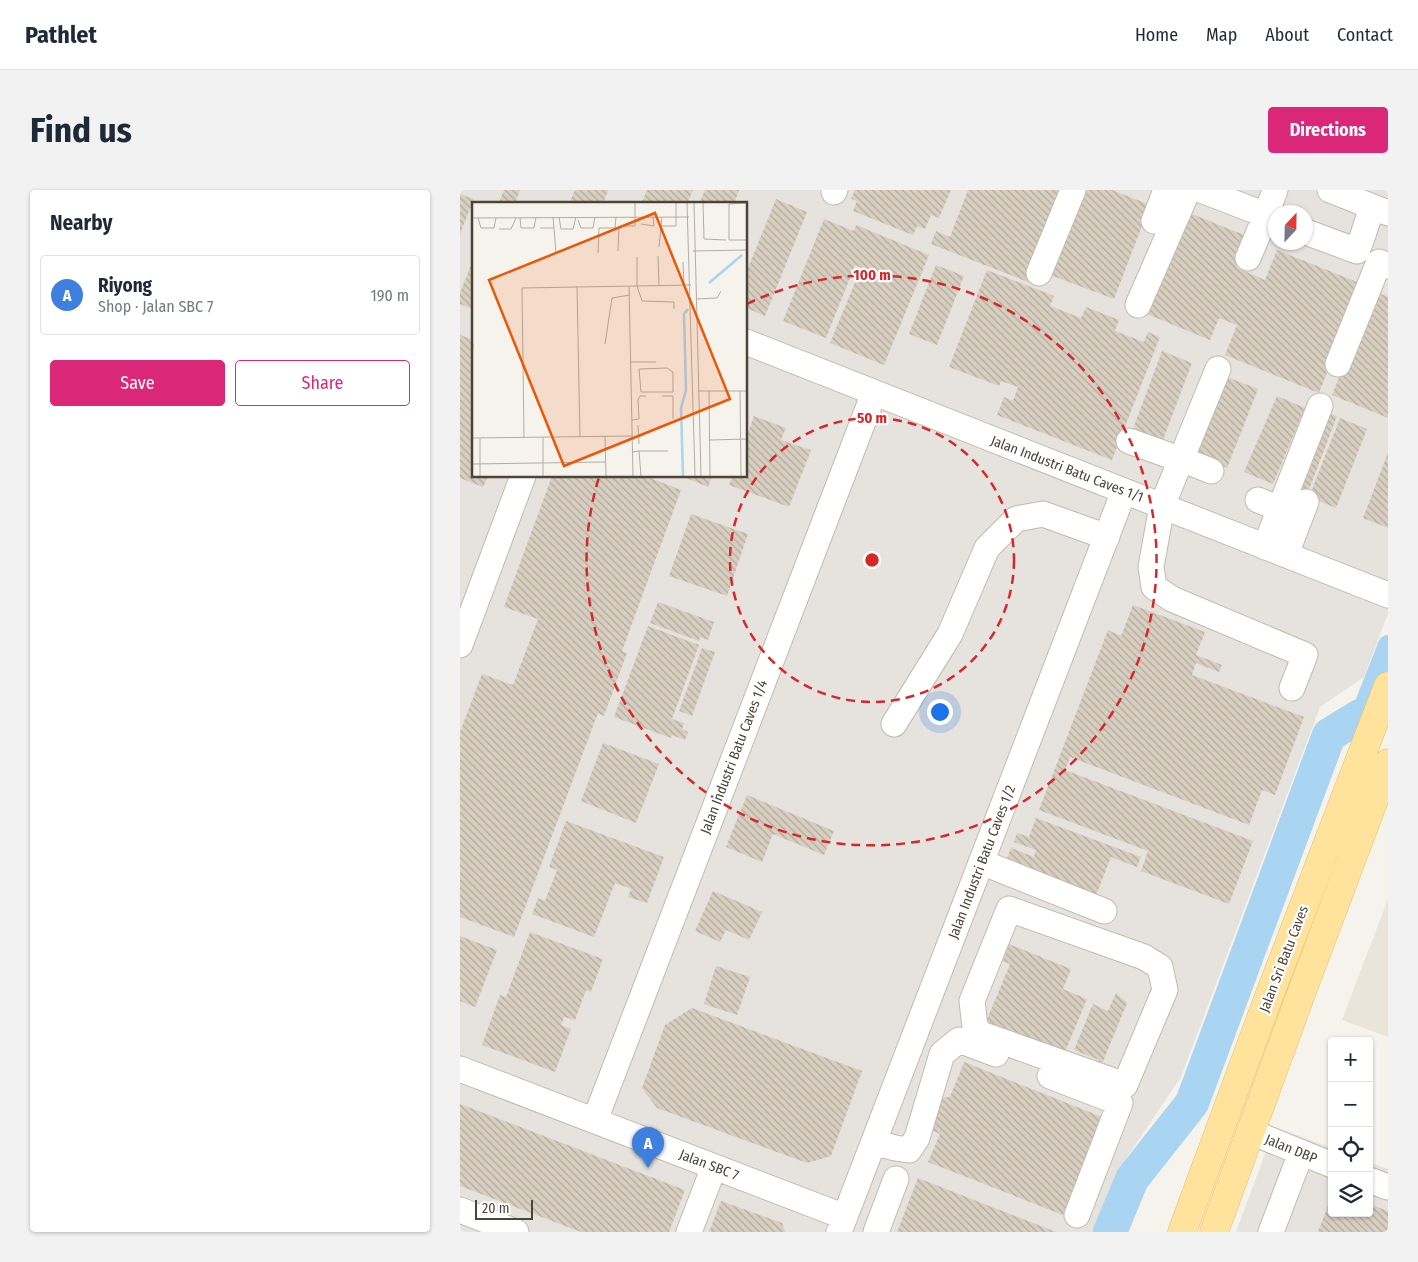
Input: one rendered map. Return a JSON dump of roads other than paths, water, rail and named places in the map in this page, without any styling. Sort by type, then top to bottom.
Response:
[{"type":"main road","name":"Jalan Sri Batu Caves","points":[[1182,1232],[1268,999],[1388,686]]},
{"type":"main road","name":"Jalan Sri Batu Caves","points":[[1214,1232],[1308,974],[1388,763]]},
{"type":"street","points":[[1039,273],[1073,190]]},
{"type":"street","points":[[1154,221],[1166,190]]},
{"type":"street","points":[[1138,305],[1188,190]]},
{"type":"street","points":[[1201,190],[1266,215]]},
{"type":"street","points":[[1248,258],[1275,190]]},
{"type":"street","points":[[1313,235],[1356,251],[1384,211],[1330,190]]},
{"type":"street","points":[[1338,364],[1379,262],[1388,266]]},
{"type":"street","name":"Jalan Industri Batu Caves 1/1","points":[[748,343],[1388,594]]},
{"type":"street","points":[[1213,364],[1155,503],[1151,567],[1154,587],[1172,599],[1305,654],[1292,688]]},
{"type":"street","name":"Jalan Industri Batu Caves 1/4","points":[[594,1120],[874,393]]},
{"type":"street","points":[[1275,550],[1269,505],[1320,406]]},
{"type":"street","points":[[1129,441],[1210,471]]},
{"type":"street","points":[[460,645],[522,478]]},
{"type":"street","name":"Jalan Industri Batu Caves 1/2","points":[[842,1228],[1124,491]]},
{"type":"street","points":[[1275,550],[1306,502]]},
{"type":"street","points":[[894,724],[950,634],[987,548],[1016,519],[1043,514],[1106,537]]},
{"type":"street","points":[[981,862],[1104,911]]},
{"type":"street","points":[[969,893],[1144,958],[1160,967],[1166,990],[1125,1085],[981,1034],[975,1027],[972,1001],[1009,909]]},
{"type":"street","points":[[874,1142],[909,1150],[917,1138],[942,1054],[959,1040],[1120,1103],[1077,1215]]},
{"type":"street","points":[[912,1041],[942,1054]]},
{"type":"street","name":"Jalan SBC 7","points":[[460,1068],[714,1166],[842,1228]]},
{"type":"street","name":"Jalan DBP","points":[[1250,1132],[1328,1163]]},
{"type":"street","points":[[1271,1232],[1301,1153]]},
{"type":"street","points":[[689,1232],[714,1166]]},
{"type":"street","points":[[859,1181],[894,1186],[876,1232]]},
{"type":"street","points":[[1373,1181],[1388,1187]]},
{"type":"street","points":[[460,1210],[516,1232]]},
{"type":"waterway","points":[[1360,716],[1388,645]]},
{"type":"waterway","points":[[1110,1232],[1132,1179],[1192,1103],[1329,735],[1360,716]]},
{"type":"place","name":"Riyong","points":[[648,1168]]}]
